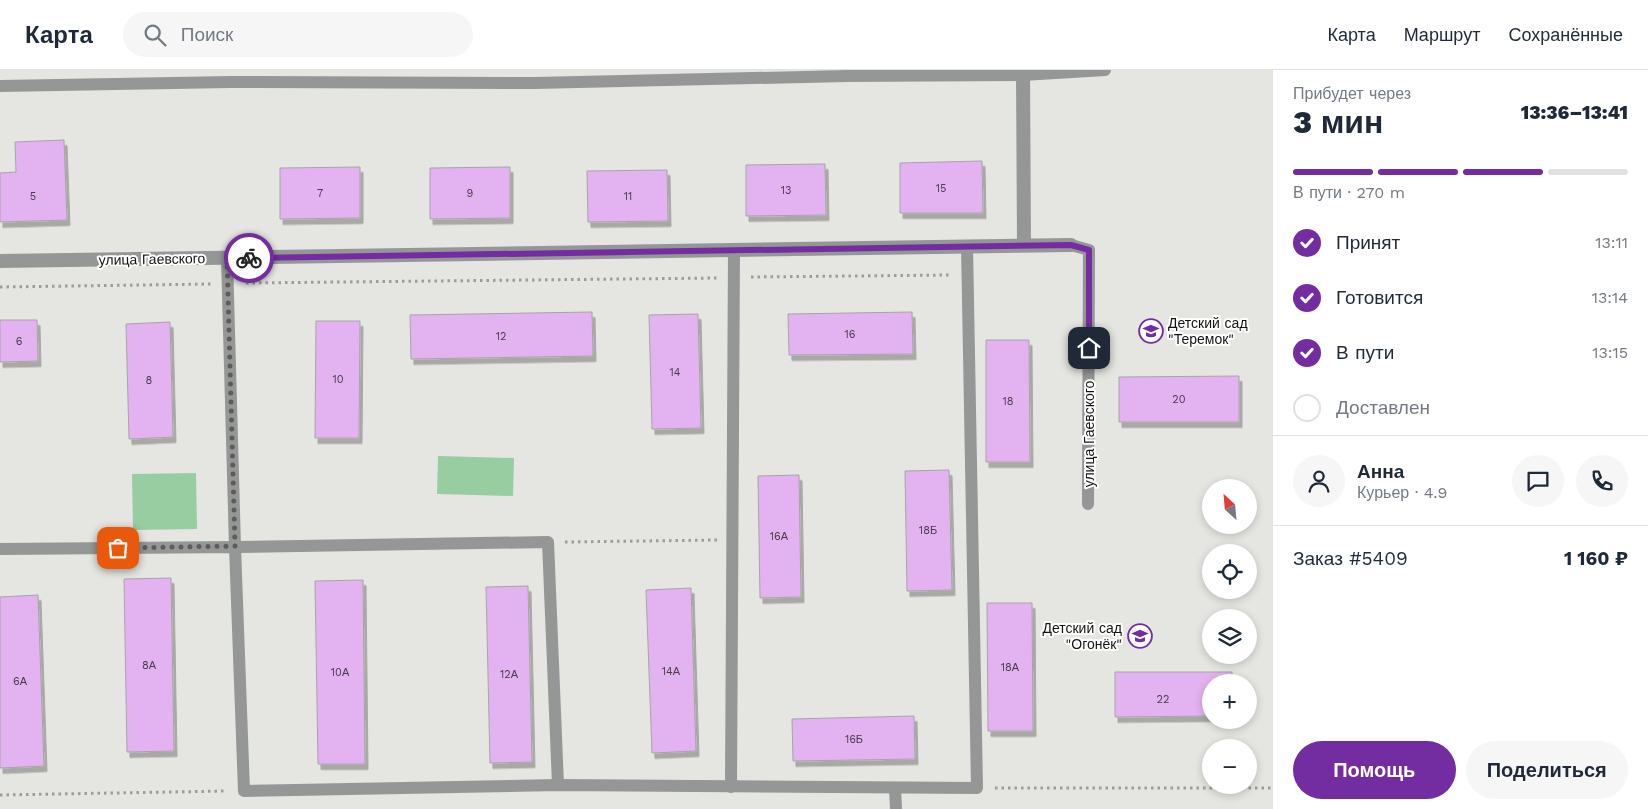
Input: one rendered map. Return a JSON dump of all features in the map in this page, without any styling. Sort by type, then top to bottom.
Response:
[{"type":"street","points":[[1023,72],[1024,245]]},
{"type":"street","name":"улица Гаевского","points":[[0,261],[1071,245]]},
{"type":"lane","points":[[0,86],[230,76],[535,83],[1105,70]]},
{"type":"lane","name":"улица Гаевского","points":[[1071,245],[1089,250],[1088,504]]},
{"type":"lane","points":[[227,258],[244,791],[558,785],[977,788],[967,246]]},
{"type":"lane","points":[[731,787],[734,250]]},
{"type":"lane","points":[[0,549],[548,542],[558,785]]},
{"type":"lane","points":[[895,788],[896,809]]},
{"type":"path","points":[[0,287],[967,274]]},
{"type":"path","points":[[548,542],[732,539]]},
{"type":"path","points":[[977,788],[1273,788]]},
{"type":"path","points":[[0,795],[244,791]]},
{"type":"green space","points":[[438,456],[514,458],[513,496],[437,494]]},
{"type":"green space","points":[[196,473],[197,529],[133,530],[132,474]]},
{"type":"building","points":[[64,140],[67,220],[0,222],[0,173],[16,172],[15,142]]},
{"type":"building","points":[[982,161],[983,213],[900,213],[900,163]]},
{"type":"building","points":[[825,164],[826,215],[746,216],[746,165]]},
{"type":"building","points":[[360,167],[360,218],[280,219],[280,168]]},
{"type":"building","points":[[510,167],[510,218],[430,219],[430,168]]},
{"type":"building","points":[[667,170],[668,221],[588,222],[587,171]]},
{"type":"building","points":[[592,312],[593,356],[411,359],[410,315]]},
{"type":"building","points":[[912,312],[913,354],[789,355],[788,314]]},
{"type":"building","points":[[698,314],[701,428],[652,429],[649,315]]},
{"type":"building","points":[[0,320],[37,320],[38,361],[0,362]]},
{"type":"building","points":[[316,321],[360,321],[359,438],[315,438]]},
{"type":"building","points":[[170,322],[173,437],[129,439],[126,324]]},
{"type":"building","points":[[986,340],[1029,340],[1030,462],[986,462]]},
{"type":"building","points":[[1239,376],[1239,422],[1119,422],[1119,377]]},
{"type":"building","points":[[949,470],[952,590],[907,591],[905,471]]},
{"type":"building","points":[[799,475],[801,597],[760,598],[758,476]]},
{"type":"building","points":[[171,578],[174,751],[127,752],[124,579]]},
{"type":"building","points":[[363,580],[365,764],[318,764],[315,581]]},
{"type":"building","points":[[528,586],[532,762],[490,763],[486,587]]},
{"type":"building","points":[[691,588],[696,751],[652,753],[646,590]]},
{"type":"building","points":[[38,595],[44,766],[0,768],[0,597]]},
{"type":"building","points":[[987,603],[1032,603],[1033,731],[988,731]]},
{"type":"building","points":[[1115,672],[1232,672],[1232,674],[1202,674],[1202,716],[1115,717]]},
{"type":"building","points":[[914,716],[915,759],[793,761],[792,719]]},
{"type":"way so far","points":[[118,548],[235,546],[227,258],[249,258]]},
{"type":"place","name":"Детский сад \"Теремок\"","points":[[1151,331]]},
{"type":"place","name":"Детский сад \"Огонёк\"","points":[[1140,636]]},
{"type":"route","points":[[249,258],[1071,245],[1089,250],[1089,348]]}]
